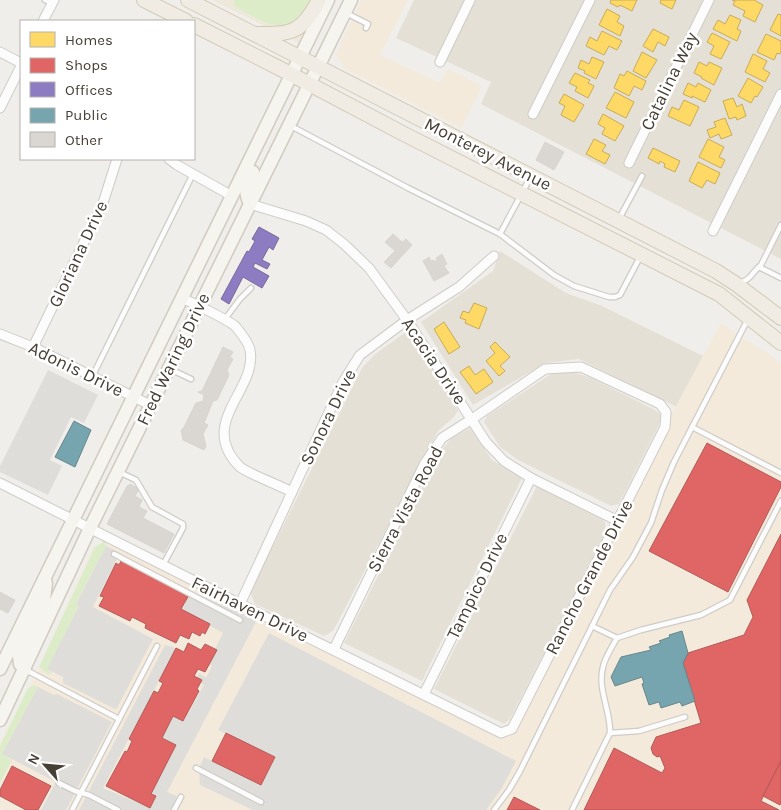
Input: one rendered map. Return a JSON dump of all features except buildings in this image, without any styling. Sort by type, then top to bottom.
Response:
[{"type":"main road","points":[[144,0],[184,20]]},
{"type":"main road","name":"Monterey Avenue","points":[[188,0],[690,258],[736,284],[781,318]]},
{"type":"main road","points":[[253,34],[280,34],[295,30],[310,17],[319,0]]},
{"type":"main road","name":"Fred Waring Drive","points":[[0,669],[328,0]]},
{"type":"main road","name":"Fred Waring Drive","points":[[0,720],[90,528],[198,306],[351,0]]},
{"type":"main road","name":"Monterey Avenue","points":[[195,26],[719,294],[781,343]]},
{"type":"main road","points":[[250,204],[245,194],[257,163],[260,140]]},
{"type":"main road","points":[[218,267],[224,239],[237,211],[237,203],[232,196]]},
{"type":"main road","points":[[642,255],[648,251],[676,263],[690,258]]},
{"type":"main road","points":[[749,317],[761,316],[781,328]]},
{"type":"main road","points":[[24,670],[20,664],[19,656],[44,600],[48,570]]},
{"type":"street","points":[[440,62],[470,0]]},
{"type":"street","points":[[533,114],[590,0]]},
{"type":"street","name":"Catalina Way","points":[[629,163],[709,0]]},
{"type":"street","points":[[44,20],[50,1]]},
{"type":"street","points":[[0,52],[20,63]]},
{"type":"street","points":[[0,108],[20,66]]},
{"type":"street","points":[[713,231],[781,94]]},
{"type":"street","name":"Gloriana Drive","points":[[33,347],[103,203],[117,160]]},
{"type":"street","points":[[171,160],[232,196]]},
{"type":"street","name":"Acacia Drive","points":[[250,204],[306,221],[326,230],[370,268],[407,320],[486,442],[504,461],[531,478],[618,521]]},
{"type":"street","name":"Sonora Drive","points":[[240,604],[343,382],[360,355],[407,320],[459,287],[494,256]]},
{"type":"street","points":[[182,298],[235,326],[250,349],[250,368],[227,416],[224,434],[227,448],[241,468],[292,492]]},
{"type":"street","name":"Adonis Drive","points":[[0,334],[33,347],[150,405]]},
{"type":"street","name":"Sierra Vista Road","points":[[334,649],[425,463],[442,438],[545,369],[580,367],[660,404],[666,412]]},
{"type":"street","name":"Rancho Grande Drive","points":[[501,733],[512,729],[665,428],[666,412]]},
{"type":"street","name":"Tampico Drive","points":[[424,694],[531,478]]},
{"type":"street","name":"Fairhaven Drive","points":[[0,483],[501,733]]},
{"type":"lane","points":[[345,12],[368,24],[366,28]]},
{"type":"lane","points":[[290,125],[408,188],[500,234],[554,275],[574,286],[609,297],[620,295],[642,255]]},
{"type":"lane","points":[[92,377],[193,174]]},
{"type":"lane","points":[[500,234],[532,176]]},
{"type":"lane","points":[[618,221],[642,176]]},
{"type":"lane","points":[[736,284],[752,277],[781,225]]},
{"type":"lane","points":[[759,267],[781,278]]},
{"type":"lane","points":[[225,320],[240,299],[251,288]]},
{"type":"lane","points":[[494,810],[520,771],[610,590],[633,557],[651,523],[662,490],[692,427],[749,317]]},
{"type":"lane","points":[[168,368],[191,379]]},
{"type":"lane","points":[[692,427],[781,472]]},
{"type":"lane","points":[[118,472],[136,480],[152,507],[183,524],[183,528],[163,565]]},
{"type":"lane","points":[[592,626],[617,638],[701,615],[730,600],[781,502]]},
{"type":"lane","points":[[114,554],[240,620]]},
{"type":"lane","points":[[572,810],[610,733],[610,722],[600,680],[603,665],[617,638]]},
{"type":"lane","points":[[72,810],[157,646]]},
{"type":"lane","points":[[24,670],[119,719]]},
{"type":"lane","points":[[610,733],[639,731],[685,717]]},
{"type":"lane","points":[[196,768],[262,802]]},
{"type":"lane","points":[[59,783],[118,810]]},
{"type":"lane","points":[[174,810],[181,797]]},
{"type":"shaded area","points":[[212,0],[321,0],[299,43]]},
{"type":"shaded area","points":[[361,0],[408,0],[380,55],[440,83],[448,69],[482,86],[461,128],[344,68],[336,55]]},
{"type":"shaded area","points":[[414,0],[781,0],[781,259],[481,104],[491,82],[396,38]]},
{"type":"shaded area","points":[[500,251],[566,293],[602,306],[703,356],[677,407],[579,359],[546,363],[473,405],[421,322],[493,271]]},
{"type":"shaded area","points":[[721,323],[768,353],[781,364],[781,810],[5,810],[0,808],[0,743],[39,668],[93,547],[109,540],[506,736],[670,417]]},
{"type":"shaded area","points":[[406,332],[415,340],[458,410],[454,417],[438,431],[333,631],[324,636],[255,604],[250,592],[362,368],[374,355]]},
{"type":"shaded area","points":[[48,370],[98,395],[84,423],[71,417],[50,460],[62,466],[48,495],[0,472],[0,466]]},
{"type":"shaded area","points":[[554,372],[573,372],[591,378],[655,410],[662,416],[619,504],[611,506],[518,460],[500,447],[484,422],[487,416]]},
{"type":"shaded area","points":[[470,428],[492,460],[522,478],[422,681],[344,643],[442,449],[452,438]]},
{"type":"shaded area","points":[[537,486],[601,519],[605,522],[606,533],[510,719],[504,724],[434,689]]},
{"type":"shaded area","points":[[106,546],[120,553],[93,607],[153,639],[115,709],[63,683],[63,677],[47,669],[79,606],[76,604]]},
{"type":"shaded area","points":[[191,591],[256,620],[256,622],[167,792],[177,796],[171,810],[79,810],[165,645],[176,648],[103,788],[150,808],[156,797],[151,794],[176,746],[162,738],[173,716],[184,721],[204,685],[196,680],[199,673],[206,678],[212,666],[208,663],[223,633],[182,610]]},
{"type":"shaded area","points":[[269,633],[516,761],[502,788],[486,810],[253,810],[200,785],[199,768],[204,757],[261,785],[275,757],[218,730]]},
{"type":"shaded area","points":[[38,687],[54,695],[57,694],[112,722],[66,810],[41,810],[56,782],[2,754]]},
{"type":"green space","points":[[234,0],[310,0],[302,13],[293,21],[285,25],[276,25],[266,23],[234,6]]},
{"type":"green space","points":[[103,540],[106,542],[106,546],[76,603],[79,605],[48,670],[52,672],[49,675],[39,667],[95,547],[102,543]]},
{"type":"green space","points":[[34,685],[38,687],[2,754],[12,760],[0,783],[0,746],[28,688]]}]
